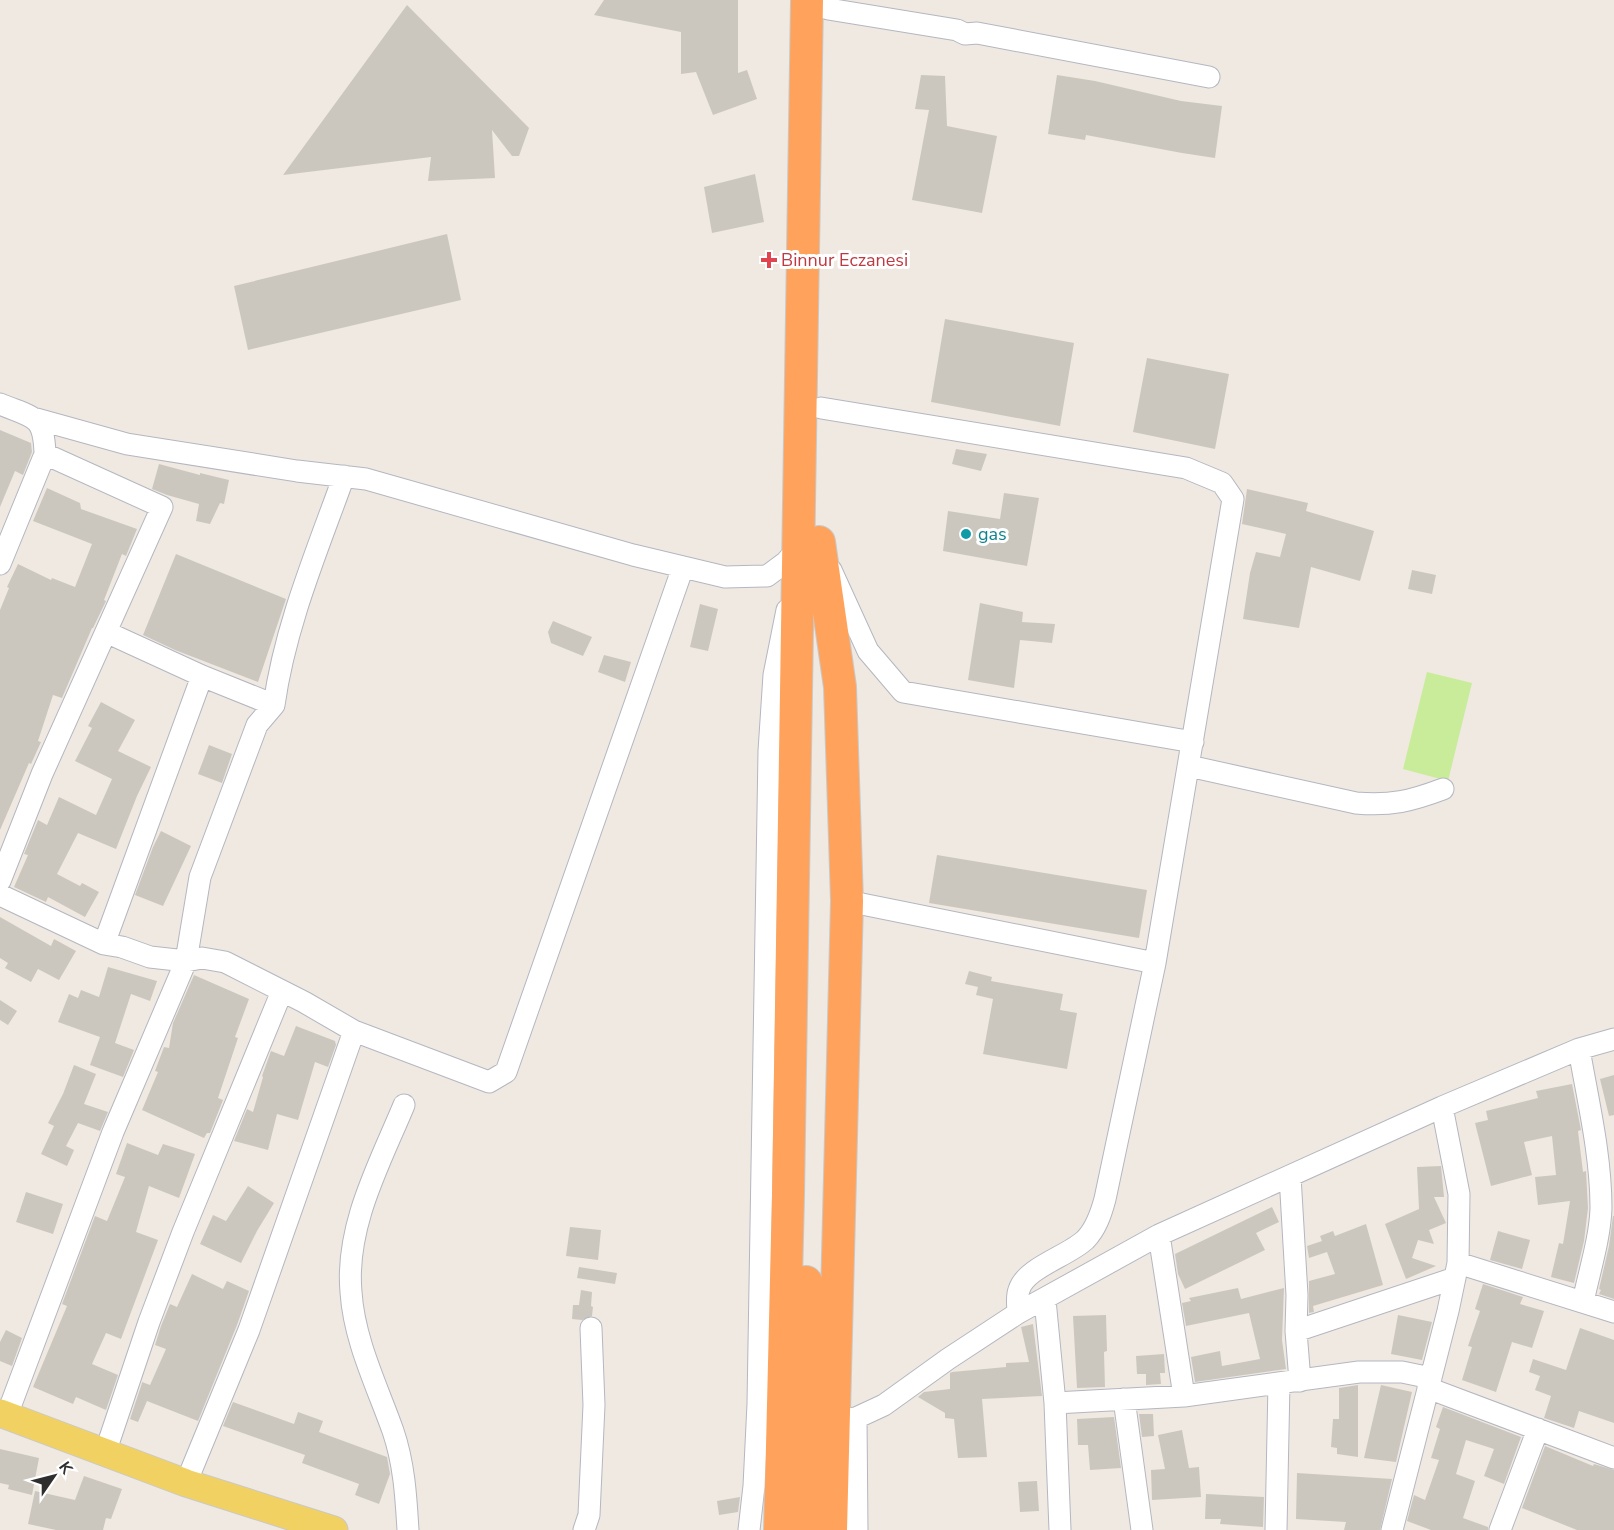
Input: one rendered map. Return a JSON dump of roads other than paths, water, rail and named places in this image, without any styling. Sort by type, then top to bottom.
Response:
[{"type":"highway","points":[[821,3],[821,408],[809,545],[840,687],[847,901],[845,1420],[831,1530]]},
{"type":"highway","points":[[780,1530],[788,1196],[803,867],[821,3]]},
{"type":"highway","points":[[803,867],[808,1530]]},
{"type":"main road","points":[[3,1414],[186,1483],[334,1530]]},
{"type":"main road","points":[[140,1466],[279,1530]]},
{"type":"street","points":[[821,3],[957,30],[965,34],[977,33],[1209,77]]},
{"type":"street","points":[[0,404],[37,419],[127,444],[297,471],[366,479],[633,555],[725,577],[767,576],[809,545]]},
{"type":"street","points":[[821,408],[1186,468],[1222,483],[1233,499],[1155,963],[1118,1143],[1100,1216],[1085,1240],[1022,1283],[1018,1291],[1018,1313]]},
{"type":"street","points":[[0,564],[7,529],[45,454],[45,434],[37,419]]},
{"type":"street","points":[[0,881],[42,774],[162,507],[45,454]]},
{"type":"street","points":[[3,1414],[113,1132],[186,961],[200,877],[257,725],[273,705],[277,678],[305,584],[344,477]]},
{"type":"street","points":[[809,545],[868,651],[903,692],[1193,741]]},
{"type":"street","points":[[749,1530],[754,1486],[758,1404],[769,751],[774,675],[809,545]]},
{"type":"street","points":[[0,895],[104,944],[122,947],[150,957],[186,961],[202,958],[225,962],[354,1031],[489,1082],[506,1072],[683,567]]},
{"type":"street","points":[[106,632],[202,676],[273,705]]},
{"type":"street","points":[[104,944],[202,676]]},
{"type":"street","points":[[1189,766],[1378,805],[1410,801],[1443,789]]},
{"type":"street","points":[[847,901],[1155,963]]},
{"type":"street","points":[[105,1453],[175,1252],[282,991]]},
{"type":"street","points":[[186,1483],[249,1330],[354,1031]]},
{"type":"street","points":[[857,1530],[845,1420],[885,1405],[948,1359],[1018,1313],[1159,1235],[1442,1107],[1579,1049],[1614,1039]]},
{"type":"street","points":[[1579,1049],[1593,1125],[1601,1209],[1582,1302]]},
{"type":"street","points":[[404,1105],[368,1193],[355,1232],[351,1262],[351,1292],[357,1326],[400,1457],[408,1530]]},
{"type":"street","points":[[1392,1530],[1456,1271],[1459,1194],[1442,1107]]},
{"type":"street","points":[[1290,1176],[1300,1381]]},
{"type":"street","points":[[1159,1235],[1184,1396]]},
{"type":"street","points":[[1296,1331],[1456,1271],[1614,1312]]},
{"type":"street","points":[[1045,1300],[1055,1403],[1060,1530]]},
{"type":"street","points":[[584,1530],[588,1515],[594,1405],[591,1328]]},
{"type":"street","points":[[1055,1403],[1184,1396],[1334,1375],[1381,1371],[1402,1372],[1614,1458]]},
{"type":"street","points":[[1276,1530],[1279,1383]]},
{"type":"street","points":[[1124,1399],[1142,1530]]},
{"type":"street","points":[[1500,1530],[1538,1429]]},
{"type":"place","name":"Binnur Eczanesi","points":[[769,260]]},
{"type":"place","name":"gas","points":[[966,534]]}]
